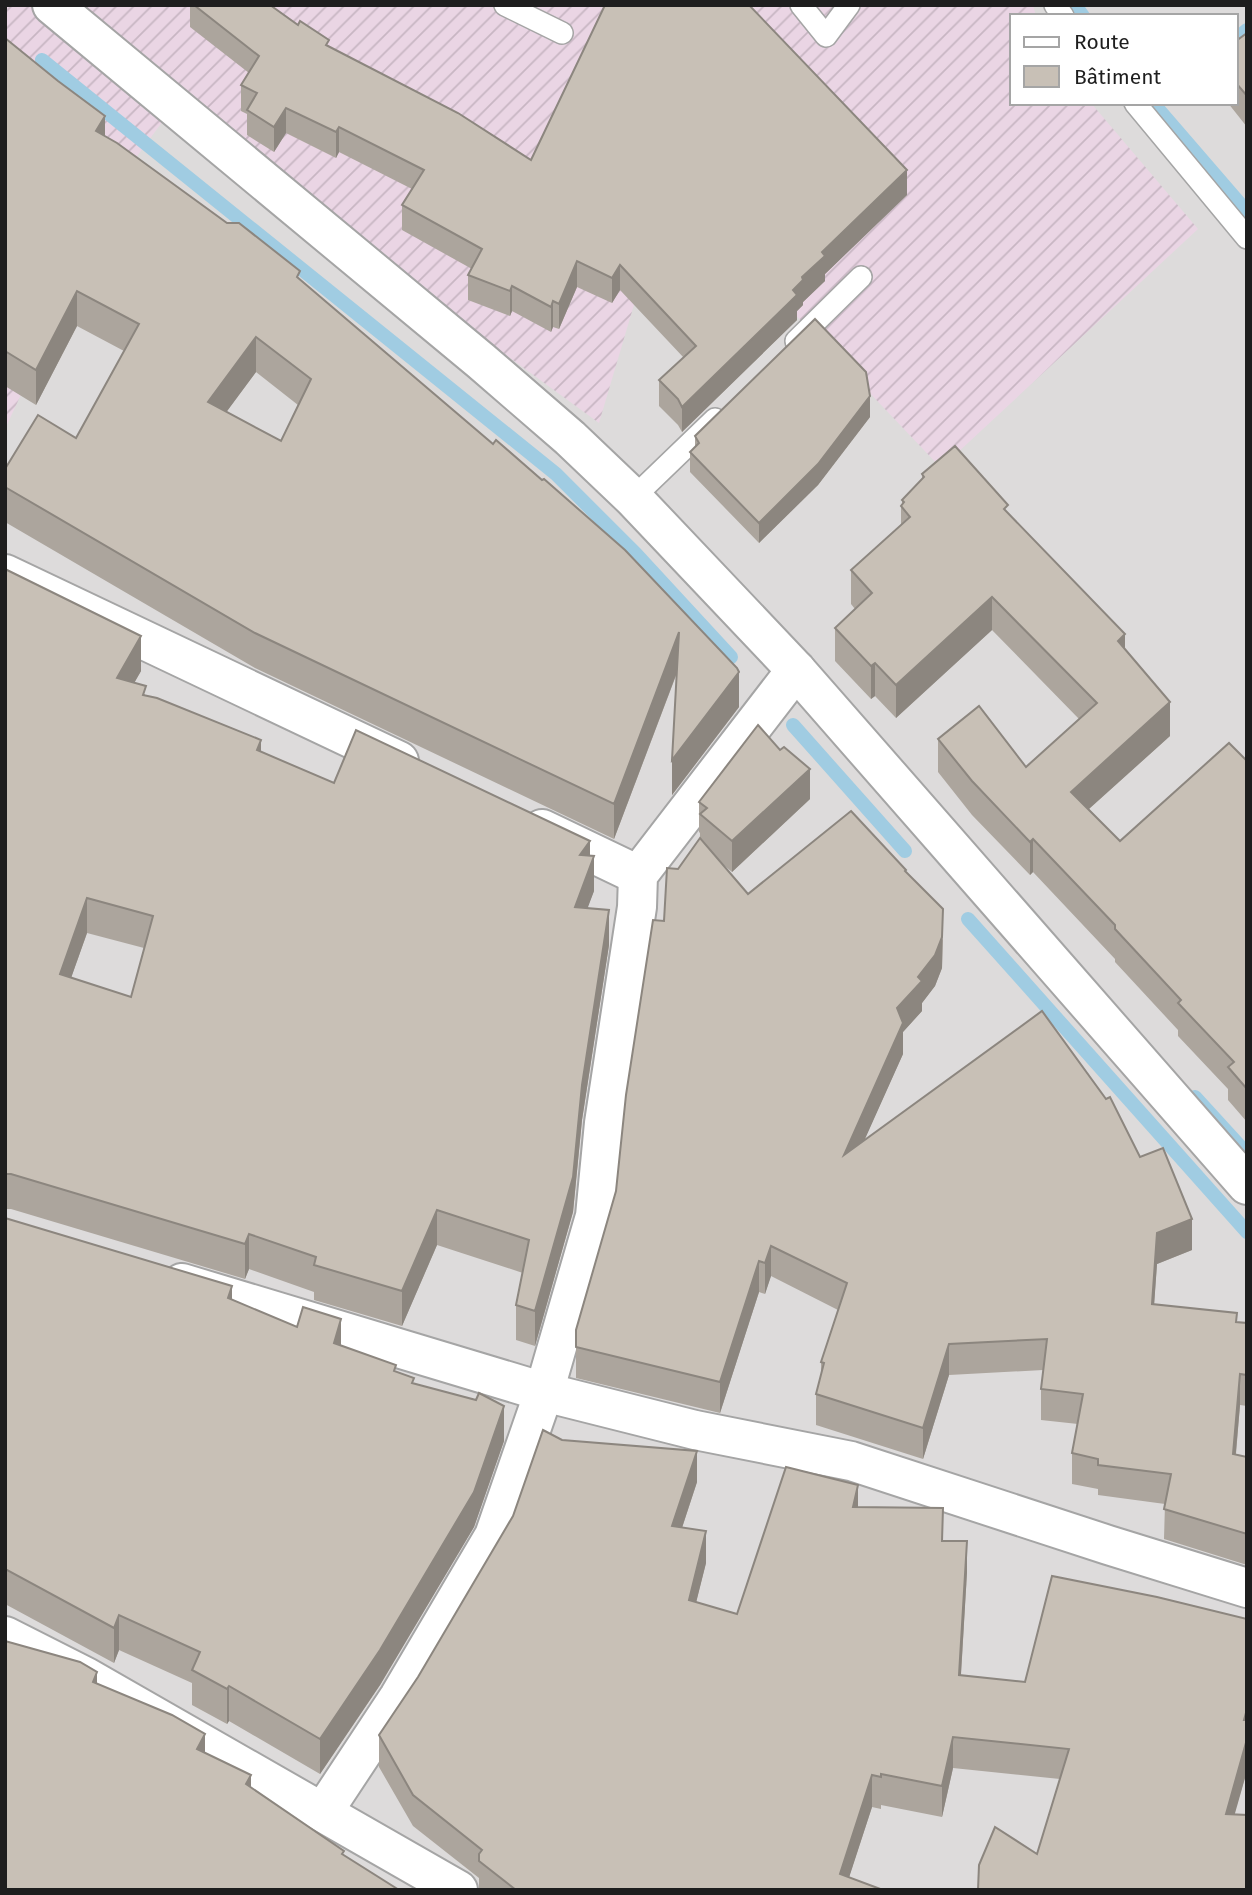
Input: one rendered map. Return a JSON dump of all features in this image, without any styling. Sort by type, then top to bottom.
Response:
[{"type":"street","points":[[68,10],[481,361],[634,498],[796,670],[1247,1185]]},
{"type":"street","points":[[5,574],[427,775]]},
{"type":"street","points":[[323,1812],[399,1697],[494,1536],[544,1392],[595,1216],[604,1124],[637,907],[638,875],[796,670]]},
{"type":"street","points":[[514,816],[638,875]]},
{"type":"street","points":[[150,1273],[544,1392],[695,1430],[851,1461],[1247,1588]]},
{"type":"street","points":[[5,1636],[86,1677],[458,1890]]},
{"type":"lane","points":[[505,5],[562,33]]},
{"type":"lane","points":[[802,5],[826,36],[849,5]]},
{"type":"lane","points":[[1137,105],[1247,238]]},
{"type":"lane","points":[[782,354],[861,277]]},
{"type":"lane","points":[[634,498],[732,402]]},
{"type":"shaded area","points":[[5,5],[1247,5],[1247,1890],[5,1890]]},
{"type":"shaded area","points":[[5,5],[1033,5],[1035,14],[1010,14],[1010,105],[1093,105],[1198,229],[941,468],[670,183],[599,423],[171,110],[124,174],[5,429]]},
{"type":"building","points":[[194,5],[270,5],[298,25],[300,21],[329,40],[326,45],[458,113],[531,160],[605,5],[749,5],[907,170],[822,252],[825,256],[802,277],[803,280],[793,290],[797,295],[682,407],[678,399],[659,380],[696,346],[620,265],[612,278],[577,261],[559,304],[553,301],[551,307],[512,286],[510,291],[468,275],[482,249],[402,205],[424,170],[339,127],[336,132],[286,108],[274,127],[247,110],[257,93],[241,85],[259,56]]},
{"type":"building","points":[[1247,33],[1247,96],[1238,85],[1238,40]]},
{"type":"building","points":[[5,38],[105,116],[96,131],[117,143],[227,223],[239,223],[300,271],[297,277],[493,444],[496,440],[544,479],[625,550],[739,672],[672,760],[679,632],[614,804],[255,633],[5,487],[5,469],[38,415],[76,438],[139,324],[77,291],[36,370],[5,351]],"holes":[[[256,337],[311,379],[281,441],[208,402]]]},
{"type":"building","points":[[815,319],[866,372],[870,396],[818,464],[759,523],[690,452],[699,443],[695,436]]},
{"type":"building","points":[[955,446],[1008,505],[1004,509],[1125,634],[1118,641],[1170,702],[1071,792],[1120,841],[1229,743],[1247,761],[1247,1089],[1228,1067],[1234,1062],[1178,1003],[1181,1000],[1115,929],[1115,925],[1033,839],[1030,842],[972,781],[938,739],[979,706],[1026,767],[1097,703],[992,597],[896,685],[875,663],[871,666],[835,628],[872,593],[851,570],[910,517],[901,506],[904,502],[902,500],[924,477],[922,474]]},
{"type":"building","points":[[5,569],[141,636],[117,678],[146,686],[143,695],[157,698],[261,740],[257,750],[334,783],[356,730],[590,841],[580,855],[594,856],[575,907],[609,910],[582,1085],[573,1177],[535,1311],[516,1305],[529,1240],[437,1210],[402,1291],[314,1265],[316,1257],[249,1234],[245,1244],[5,1174]],"holes":[[[87,898],[153,916],[131,997],[60,974]]]},
{"type":"building","points":[[758,725],[780,750],[784,747],[810,769],[732,841],[700,814],[707,808],[699,802]]},
{"type":"building","points":[[851,811],[943,909],[942,937],[935,955],[918,977],[922,981],[897,1008],[903,1023],[844,1155],[1042,1011],[1106,1099],[1110,1097],[1140,1157],[1163,1148],[1192,1219],[1157,1233],[1152,1304],[1237,1313],[1236,1322],[1247,1323],[1247,1375],[1240,1374],[1233,1454],[1247,1457],[1247,1534],[1164,1509],[1171,1474],[1098,1465],[1098,1459],[1072,1453],[1083,1394],[1041,1389],[1047,1339],[949,1344],[923,1428],[816,1394],[824,1363],[821,1362],[847,1283],[771,1246],[765,1263],[759,1261],[720,1382],[576,1347],[576,1330],[616,1191],[626,1095],[653,920],[664,921],[667,868],[678,869],[700,838],[748,894]]},
{"type":"building","points":[[5,1218],[232,1286],[228,1298],[297,1327],[303,1307],[341,1319],[334,1343],[396,1365],[394,1371],[414,1378],[412,1383],[476,1400],[479,1393],[504,1406],[474,1492],[380,1650],[320,1739],[229,1686],[227,1689],[192,1670],[200,1652],[119,1615],[114,1628],[5,1569]]},
{"type":"building","points":[[543,1430],[562,1440],[697,1451],[672,1526],[706,1531],[689,1600],[737,1614],[786,1467],[858,1485],[853,1507],[943,1508],[942,1541],[967,1541],[959,1675],[1025,1682],[1052,1576],[1157,1597],[1247,1619],[1247,1709],[1244,1720],[1247,1720],[1247,1739],[1226,1814],[1247,1815],[1247,1890],[978,1890],[979,1865],[995,1827],[1037,1854],[1069,1749],[953,1737],[942,1786],[881,1774],[881,1777],[872,1775],[840,1874],[883,1890],[516,1890],[479,1861],[482,1850],[413,1795],[379,1735],[418,1677],[513,1516]]},
{"type":"building","points":[[5,1641],[80,1662],[97,1672],[93,1682],[172,1715],[205,1734],[197,1749],[251,1775],[246,1784],[344,1851],[342,1854],[399,1890],[5,1890]]},
{"type":"waterway","points":[[1075,5],[1082,14]]},
{"type":"waterway","points":[[1238,37],[1247,30]]},
{"type":"waterway","points":[[42,60],[556,474],[636,554],[731,657]]},
{"type":"waterway","points":[[1155,105],[1247,212]]},
{"type":"waterway","points":[[793,725],[905,851]]},
{"type":"waterway","points":[[968,919],[1247,1232]]},
{"type":"waterway","points":[[1195,1097],[1247,1154]]}]
